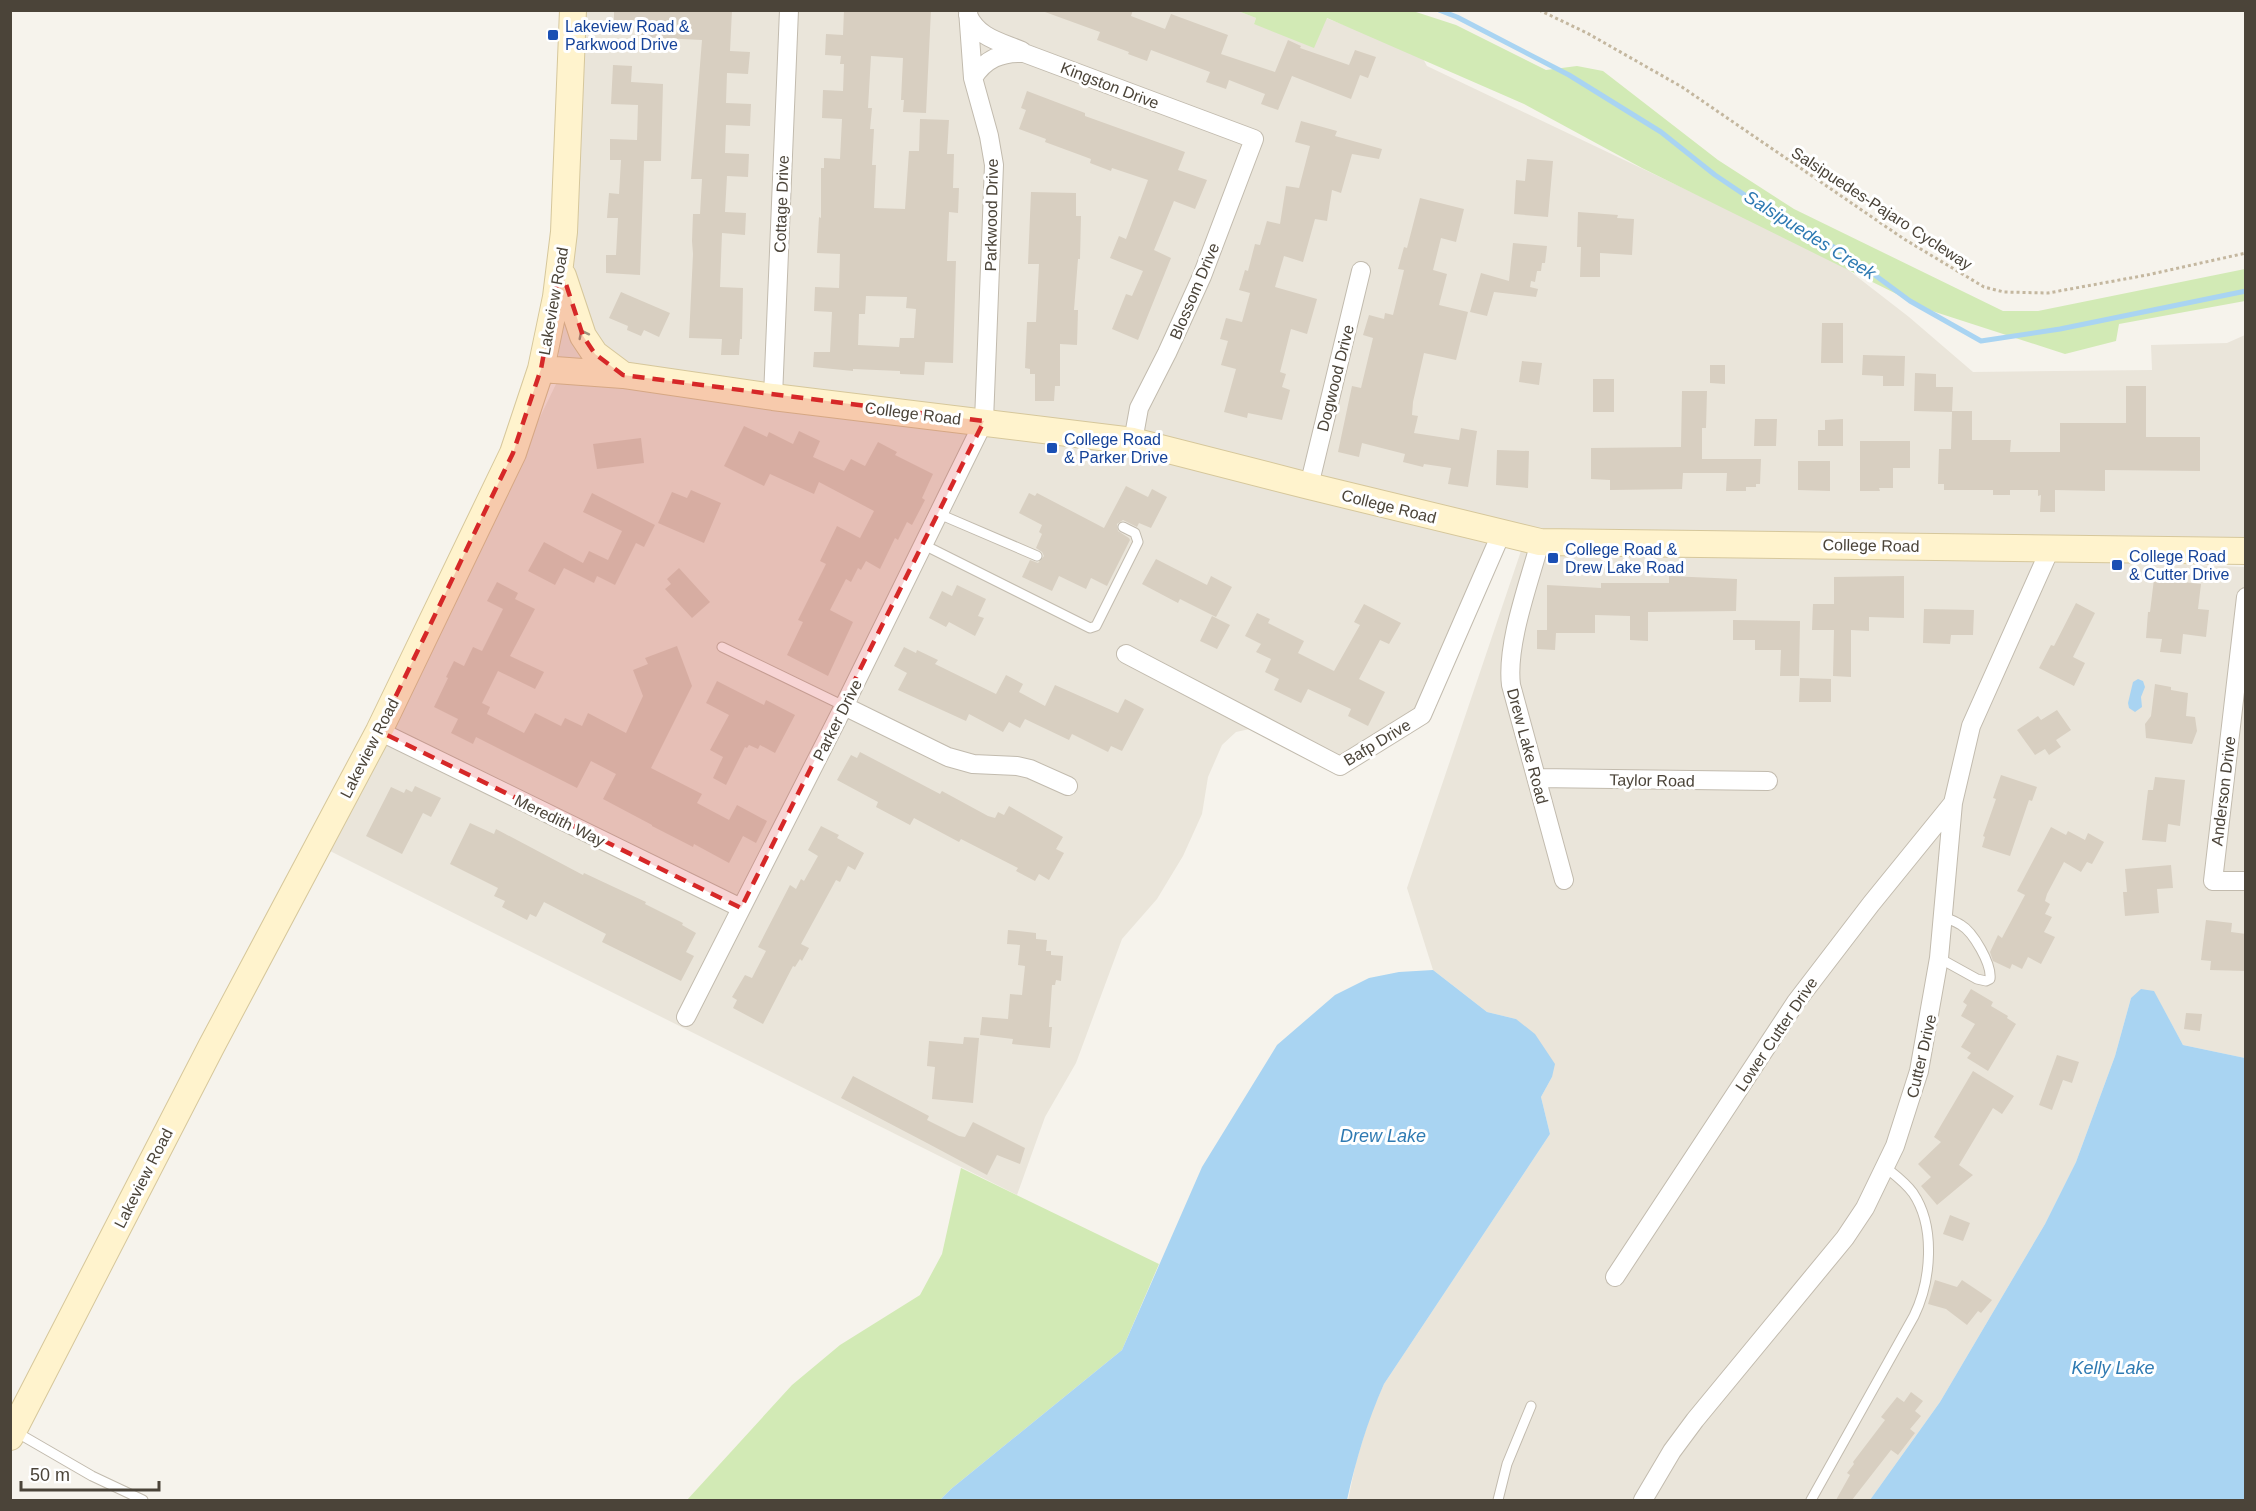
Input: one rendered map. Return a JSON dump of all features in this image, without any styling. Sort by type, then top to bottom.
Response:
[{"type":"street","name":"Lakeview Road","points":[[12,1434],[211,1047],[379,731],[513,453],[541,369],[556,297],[564,232],[573,10]]},
{"type":"street","name":"Cottage Drive","points":[[773,397],[789,10]]},
{"type":"street","points":[[968,13],[974,27],[983,35],[1038,57]]},
{"type":"street","name":"Parkwood Drive","points":[[968,13],[973,78],[989,136],[994,165],[984,422]]},
{"type":"street","name":"Kingston Drive","points":[[973,78],[984,64],[1001,54],[1024,52],[1254,139]]},
{"type":"street","name":"Blossom Drive","points":[[1133,441],[1139,408],[1202,276],[1254,139]]},
{"type":"street","points":[[560,266],[583,336],[595,354],[623,375]]},
{"type":"street","name":"Dogwood Drive","points":[[1309,486],[1361,271]]},
{"type":"street","name":"College Road","points":[[541,369],[623,375],[773,397],[1133,441],[1540,542],[2246,551]]},
{"type":"street","name":"Parker Drive","points":[[686,1017],[844,706],[984,422]]},
{"type":"street","name":"Bafp Drive","points":[[1126,654],[1340,766],[1422,715],[1501,534]]},
{"type":"street","name":"Drew Lake Road","points":[[1540,542],[1512,650],[1510,675],[1564,880]]},
{"type":"street","name":"Cutter Drive","points":[[1643,1500],[1672,1451],[1695,1420],[1845,1238],[1865,1208],[1903,1125],[1919,1071],[1930,1018],[1939,958],[1953,803],[1963,757],[1977,710],[2051,548]]},
{"type":"street","name":"Anderson Drive","points":[[2246,597],[2213,881],[2246,881]]},
{"type":"street","points":[[844,706],[948,757],[973,764],[1017,766],[1030,769],[1068,786]]},
{"type":"street","name":"Meredith Way","points":[[379,731],[741,908]]},
{"type":"street","name":"Taylor Road","points":[[1537,778],[1768,781]]},
{"type":"street","name":"Lower Cutter Drive","points":[[1615,1277],[1796,1002],[1871,904],[1953,803]]},
{"type":"lane","points":[[939,514],[1037,556]]},
{"type":"lane","points":[[924,545],[1090,628],[1096,626],[1138,542],[1135,533],[1124,527]]},
{"type":"lane","points":[[722,647],[844,706]]},
{"type":"lane","points":[[1939,958],[1977,979],[1986,981],[1990,979],[1988,964],[1974,937],[1962,925],[1943,916]]},
{"type":"lane","points":[[1811,1500],[1914,1316],[1926,1286],[1927,1237],[1922,1211],[1907,1185],[1885,1167]]},
{"type":"lane","points":[[1498,1500],[1507,1464],[1532,1406]]},
{"type":"lane","points":[[12,1434],[143,1500]]},
{"type":"path","name":"Salsipuedes-Pajaro Cycleway","points":[[1539,10],[1587,33],[1682,87],[1904,239],[1984,287],[2004,292],[2048,293],[2147,275],[2246,253]]},
{"type":"highlighted area","points":[[560,266],[583,336],[595,354],[623,375],[984,421],[741,908],[379,731],[513,453],[541,369]]},
{"type":"shaded area","points":[[586,11],[1238,11],[1256,18],[1254,24],[1326,18],[1421,55],[1427,66],[1838,262],[1909,317],[1973,372],[2152,370],[2151,345],[2227,343],[2245,335],[2245,546],[1500,535],[1426,718],[1341,771],[1254,728],[1236,732],[1222,745],[1208,777],[1202,814],[1183,856],[1157,899],[1122,939],[1076,1063],[1045,1117],[1017,1195],[330,851],[556,384]]},
{"type":"shaded area","points":[[1522,548],[1549,556],[2040,559],[2245,567],[2245,1058],[2183,1045],[2154,992],[2131,998],[2115,1056],[2076,1162],[2045,1224],[1940,1402],[1870,1500],[1348,1500],[1356,1462],[1371,1413],[1384,1384],[1550,1134],[1541,1097],[1552,1077],[1516,1019],[1487,1012],[1433,970],[1407,888]]},
{"type":"green space","points":[[1238,11],[1413,11],[1456,25],[1546,70],[1577,66],[1603,71],[1718,160],[1794,209],[2003,311],[2038,311],[2245,269],[2245,301],[2119,324],[2116,341],[2065,354],[1929,310],[1642,168],[1524,104],[1327,18],[1314,48],[1254,24],[1256,18]]},
{"type":"green space","points":[[961,1168],[1159,1264],[1122,1350],[940,1500],[687,1500],[792,1385],[840,1345],[920,1295],[942,1254]]},
{"type":"water","points":[[2138,679],[2143,681],[2145,687],[2141,697],[2142,707],[2135,712],[2129,708],[2128,703],[2133,682]]},
{"type":"water","name":"Drew Lake","points":[[1433,970],[1487,1012],[1516,1019],[1535,1034],[1555,1064],[1552,1077],[1541,1097],[1550,1134],[1384,1384],[1362,1441],[1347,1500],[940,1500],[1122,1350],[1202,1167],[1277,1045],[1335,995],[1369,978],[1399,972]]},
{"type":"water","name":"Kelly Lake","points":[[2141,989],[2154,991],[2183,1045],[2245,1058],[2245,1500],[1870,1500],[1940,1402],[2045,1224],[2076,1162],[2115,1056],[2131,998]]},
{"type":"building","points":[[614,10],[732,10],[730,51],[750,52],[748,74],[727,73],[726,103],[751,104],[750,126],[726,125],[725,153],[749,154],[748,177],[727,176],[725,212],[746,213],[745,235],[722,233],[720,287],[743,288],[742,339],[740,339],[739,355],[721,355],[722,339],[689,338],[693,214],[700,214],[702,179],[691,179],[702,40],[641,37],[641,24],[614,23]]},
{"type":"building","points":[[844,10],[931,10],[926,113],[903,112],[904,100],[901,100],[903,58],[871,56],[868,108],[872,108],[870,129],[874,129],[872,165],[876,165],[874,208],[905,209],[909,151],[919,151],[920,119],[949,120],[947,154],[954,154],[953,188],[959,188],[958,213],[949,212],[947,261],[956,261],[953,363],[925,362],[924,375],[900,374],[900,371],[853,369],[853,371],[813,367],[814,352],[830,352],[832,312],[814,311],[815,287],[839,288],[840,254],[817,253],[819,217],[821,218],[821,168],[824,168],[824,158],[840,159],[842,119],[822,118],[823,90],[843,91],[844,64],[840,64],[841,56],[825,55],[826,34],[843,35]],"holes":[[[866,296],[907,297],[906,308],[916,309],[914,338],[900,338],[899,347],[858,345],[859,314],[865,314]]]},
{"type":"building","points":[[1045,10],[1133,10],[1131,16],[1165,29],[1171,14],[1228,35],[1221,54],[1275,72],[1288,40],[1301,46],[1300,48],[1349,65],[1355,50],[1376,57],[1368,78],[1360,75],[1351,99],[1292,76],[1278,110],[1261,104],[1265,94],[1229,80],[1226,89],[1206,82],[1210,72],[1151,50],[1147,61],[1128,54],[1129,52],[1097,40],[1100,32],[1045,12]]},
{"type":"building","points":[[613,65],[632,66],[631,82],[663,84],[661,161],[644,161],[640,275],[606,273],[606,255],[616,255],[618,218],[607,218],[609,193],[619,194],[621,160],[610,160],[610,139],[637,140],[638,105],[611,104]]},
{"type":"building","points":[[1027,91],[1085,113],[1085,116],[1185,152],[1178,170],[1207,180],[1195,209],[1174,201],[1154,250],[1171,258],[1138,340],[1112,329],[1126,294],[1132,296],[1143,271],[1110,258],[1119,236],[1126,239],[1148,180],[1090,163],[1091,159],[1045,142],[1046,139],[1019,129],[1026,110],[1021,108]]},
{"type":"building","points":[[1301,121],[1337,131],[1335,136],[1382,149],[1379,159],[1352,154],[1341,193],[1332,190],[1327,221],[1315,219],[1303,262],[1284,256],[1275,287],[1317,299],[1307,334],[1291,329],[1280,372],[1286,374],[1282,387],[1290,390],[1282,420],[1248,413],[1247,418],[1224,412],[1236,369],[1221,365],[1228,341],[1220,339],[1226,318],[1242,322],[1250,293],[1239,290],[1245,270],[1248,271],[1255,244],[1260,245],[1267,221],[1280,224],[1286,186],[1299,188],[1310,146],[1295,142]]},
{"type":"building","points":[[1527,159],[1553,161],[1548,217],[1514,214],[1516,180],[1525,181]]},
{"type":"building","points":[[1031,192],[1076,193],[1076,216],[1081,216],[1080,259],[1078,259],[1074,310],[1078,310],[1077,345],[1060,344],[1060,386],[1055,386],[1054,401],[1035,401],[1035,374],[1030,374],[1030,369],[1025,368],[1027,322],[1036,322],[1039,264],[1028,264]]},
{"type":"building","points":[[1420,198],[1464,209],[1456,242],[1441,238],[1433,270],[1447,274],[1439,305],[1468,312],[1456,360],[1424,353],[1413,402],[1412,415],[1418,416],[1414,433],[1459,440],[1461,428],[1477,431],[1468,487],[1448,484],[1451,468],[1424,464],[1423,467],[1403,462],[1405,454],[1362,443],[1359,457],[1338,452],[1352,386],[1361,388],[1373,338],[1363,335],[1369,315],[1384,319],[1385,313],[1393,315],[1404,270],[1398,269],[1404,247],[1407,248]]},
{"type":"building","points":[[1578,212],[1618,215],[1617,218],[1634,219],[1632,255],[1600,253],[1600,277],[1580,277],[1581,247],[1577,247]]},
{"type":"building","points":[[1513,243],[1547,246],[1545,263],[1542,263],[1541,271],[1537,271],[1535,282],[1531,281],[1530,287],[1538,289],[1536,297],[1494,292],[1487,316],[1470,312],[1481,273],[1509,281]]},
{"type":"building","points":[[621,292],[670,313],[659,337],[644,330],[641,336],[627,330],[628,326],[609,318]]},
{"type":"building","points":[[1822,323],[1843,323],[1843,363],[1821,363]]},
{"type":"building","points":[[1863,355],[1905,356],[1904,386],[1883,386],[1883,376],[1862,375]]},
{"type":"building","points":[[1522,361],[1542,363],[1539,385],[1519,382]]},
{"type":"building","points":[[1710,365],[1725,365],[1725,384],[1710,383]]},
{"type":"building","points":[[1915,373],[1936,374],[1936,387],[1953,387],[1952,411],[1972,411],[1972,440],[2011,440],[2010,452],[2060,452],[2060,423],[2126,423],[2126,386],[2146,386],[2146,437],[2200,437],[2200,471],[2105,470],[2105,491],[2055,490],[2055,512],[2040,512],[2041,495],[2038,496],[2038,490],[2010,490],[2010,495],[1993,495],[1993,490],[1944,490],[1944,484],[1938,484],[1939,449],[1951,449],[1952,412],[1914,411]]},
{"type":"building","points":[[1593,379],[1614,379],[1614,412],[1593,412]]},
{"type":"building","points":[[1682,391],[1707,391],[1706,428],[1702,428],[1702,459],[1761,459],[1760,484],[1756,484],[1756,487],[1746,487],[1746,491],[1726,491],[1727,473],[1683,473],[1682,489],[1610,490],[1610,480],[1591,479],[1591,448],[1681,447]]},
{"type":"building","points":[[1755,419],[1777,419],[1776,446],[1754,446]]},
{"type":"building","points":[[1843,419],[1843,446],[1818,446],[1818,430],[1825,430],[1825,420]]},
{"type":"building","points":[[744,426],[767,437],[769,432],[793,444],[799,431],[820,441],[813,457],[844,471],[851,459],[865,466],[878,442],[897,452],[895,455],[933,474],[922,498],[925,500],[912,525],[907,522],[898,540],[895,538],[880,569],[866,561],[861,570],[858,568],[851,582],[846,579],[830,610],[853,622],[828,676],[787,655],[803,622],[798,620],[826,564],[820,561],[837,526],[860,538],[874,511],[819,482],[814,494],[770,474],[764,486],[724,466]]},
{"type":"building","points":[[641,438],[644,463],[597,469],[593,444]]},
{"type":"building","points":[[1860,441],[1910,441],[1910,468],[1893,468],[1893,488],[1879,488],[1880,491],[1860,491]]},
{"type":"building","points":[[1497,450],[1529,451],[1528,488],[1496,485]]},
{"type":"building","points":[[1798,461],[1830,461],[1830,491],[1798,490]]},
{"type":"building","points":[[1126,486],[1148,497],[1152,489],[1167,497],[1151,528],[1139,523],[1137,527],[1123,520],[1117,524],[1118,531],[1130,540],[1107,586],[1091,578],[1086,589],[1059,576],[1052,591],[1022,577],[1030,560],[1038,563],[1044,556],[1036,548],[1042,534],[1039,532],[1042,525],[1019,513],[1029,493],[1035,496],[1037,493],[1104,528]]},
{"type":"building","points":[[691,490],[721,503],[704,543],[658,523],[672,492],[687,498]]},
{"type":"building","points":[[592,493],[655,525],[644,547],[636,543],[615,585],[597,576],[594,583],[564,568],[555,585],[528,571],[544,542],[583,563],[589,551],[608,560],[622,531],[583,512]]},
{"type":"building","points":[[1156,559],[1207,585],[1211,576],[1232,587],[1216,617],[1180,599],[1178,603],[1142,584]]},
{"type":"building","points":[[679,568],[710,602],[692,618],[665,589],[671,584],[667,579]]},
{"type":"building","points":[[1669,576],[1737,579],[1736,611],[1648,612],[1648,641],[1630,640],[1630,616],[1595,615],[1595,633],[1556,633],[1555,650],[1537,649],[1537,630],[1547,630],[1547,585],[1601,588],[1601,583],[1669,583]]},
{"type":"building","points":[[1904,576],[1904,618],[1869,617],[1869,631],[1851,630],[1851,677],[1833,676],[1834,630],[1812,630],[1813,604],[1834,604],[1834,577]]},
{"type":"building","points":[[2154,579],[2201,584],[2198,609],[2209,610],[2206,637],[2183,634],[2181,654],[2160,652],[2162,639],[2146,638]]},
{"type":"building","points":[[497,582],[518,593],[515,599],[535,609],[510,656],[544,672],[535,689],[498,671],[482,703],[490,707],[487,714],[524,733],[535,713],[561,726],[565,718],[582,726],[588,713],[626,733],[643,696],[633,670],[648,664],[645,658],[677,646],[692,686],[651,768],[702,794],[697,803],[729,820],[737,805],[767,821],[756,843],[743,836],[729,863],[694,844],[693,847],[603,799],[616,774],[591,761],[577,788],[476,737],[473,744],[451,733],[458,719],[434,707],[454,661],[464,666],[473,647],[482,651],[503,609],[487,601]]},
{"type":"building","points":[[957,585],[986,599],[978,616],[984,618],[975,636],[949,622],[946,627],[929,618],[942,591],[952,596]]},
{"type":"building","points":[[2076,603],[2095,613],[2073,657],[2085,663],[2074,686],[2039,668],[2051,645],[2054,646]]},
{"type":"building","points":[[1364,604],[1401,623],[1389,644],[1380,640],[1359,679],[1385,692],[1368,726],[1348,716],[1351,709],[1308,689],[1301,703],[1274,690],[1279,679],[1265,672],[1271,659],[1256,652],[1261,644],[1245,636],[1257,613],[1270,619],[1268,623],[1304,641],[1298,653],[1334,671],[1360,625],[1354,622]]},
{"type":"building","points":[[1924,609],[1974,610],[1973,635],[1951,635],[1950,644],[1923,643]]},
{"type":"building","points":[[1212,616],[1230,625],[1217,649],[1200,641]]},
{"type":"building","points":[[1733,620],[1800,621],[1799,676],[1780,676],[1781,650],[1755,650],[1755,640],[1733,640]]},
{"type":"building","points":[[904,647],[916,653],[917,650],[938,660],[935,664],[996,694],[1006,675],[1023,684],[1019,692],[1045,706],[1055,685],[1118,713],[1125,699],[1144,709],[1122,751],[1111,746],[1108,752],[1072,734],[1069,740],[1025,719],[1020,728],[1009,722],[1003,732],[969,714],[966,721],[898,690],[907,673],[894,666]]},
{"type":"building","points":[[1800,678],[1831,679],[1831,702],[1799,702]]},
{"type":"building","points":[[717,681],[764,705],[766,700],[795,715],[775,753],[760,745],[758,749],[749,745],[745,747],[726,785],[713,778],[723,757],[710,750],[729,715],[706,703]]},
{"type":"building","points":[[2155,684],[2188,693],[2186,716],[2195,717],[2197,731],[2192,744],[2146,738],[2145,724],[2151,716]]},
{"type":"building","points":[[2057,710],[2071,730],[2056,740],[2061,747],[2049,755],[2045,749],[2035,755],[2017,730],[2038,716],[2041,720]]},
{"type":"building","points":[[860,752],[988,816],[995,818],[998,812],[1004,815],[1009,806],[1063,837],[1056,849],[1064,853],[1049,880],[1039,874],[1035,881],[1016,871],[1018,868],[961,839],[959,842],[914,818],[910,825],[876,807],[878,802],[837,780],[851,755],[857,758]]},
{"type":"building","points":[[2001,775],[2037,787],[2032,801],[2029,800],[2010,856],[1982,847],[1985,837],[1983,836],[1996,799],[1993,798]]},
{"type":"building","points":[[2155,777],[2185,780],[2180,826],[2168,824],[2166,842],[2142,840],[2148,790],[2153,790]]},
{"type":"building","points":[[415,786],[441,798],[431,817],[423,813],[402,854],[366,836],[391,787],[404,793],[406,789],[412,792]]},
{"type":"building","points":[[470,823],[494,834],[496,829],[583,875],[584,873],[646,902],[645,904],[683,923],[682,925],[696,933],[686,952],[694,956],[681,981],[602,942],[606,934],[544,902],[536,917],[530,914],[527,920],[502,907],[505,901],[494,896],[498,888],[450,864]]},
{"type":"building","points":[[821,826],[839,835],[837,838],[864,853],[855,870],[848,866],[840,882],[836,880],[801,944],[809,948],[802,961],[800,959],[795,967],[793,966],[763,1024],[733,1008],[737,1000],[732,997],[745,975],[752,978],[766,951],[758,947],[790,885],[796,889],[801,879],[804,881],[818,856],[808,850]]},
{"type":"building","points":[[2051,827],[2066,835],[2068,831],[2085,840],[2088,833],[2104,842],[2092,864],[2087,862],[2081,872],[2064,862],[2047,894],[2045,901],[2050,904],[2045,914],[2052,917],[2044,932],[2055,937],[2041,964],[2028,957],[2022,969],[2012,964],[2010,969],[1993,961],[1990,952],[1998,935],[2002,938],[2025,895],[2017,891]]},
{"type":"building","points":[[2171,865],[2173,888],[2157,889],[2159,913],[2125,916],[2123,892],[2127,892],[2125,869]]},
{"type":"building","points":[[2206,920],[2232,923],[2231,932],[2246,934],[2246,971],[2210,970],[2211,961],[2201,960]]},
{"type":"building","points":[[1008,930],[1036,933],[1036,939],[1047,940],[1046,951],[1051,951],[1051,955],[1063,956],[1061,981],[1056,980],[1055,985],[1052,985],[1050,1048],[1012,1044],[1013,1039],[980,1035],[982,1017],[1008,1019],[1010,994],[1022,995],[1025,966],[1018,965],[1020,945],[1007,944]]},
{"type":"building","points":[[1971,989],[1993,1002],[1991,1006],[2008,1016],[2007,1018],[2016,1024],[1988,1071],[1967,1058],[1971,1053],[1961,1047],[1975,1024],[1961,1016],[1967,1005],[1963,1002]]},
{"type":"building","points":[[2186,1013],[2202,1014],[2200,1031],[2184,1029]]},
{"type":"building","points":[[964,1037],[979,1038],[973,1103],[932,1099],[935,1067],[927,1066],[929,1041],[963,1044]]},
{"type":"building","points":[[2057,1055],[2079,1062],[2072,1083],[2063,1080],[2052,1110],[2039,1105]]},
{"type":"building","points":[[1973,1071],[2014,1096],[2002,1114],[1993,1108],[1959,1165],[1973,1175],[1937,1205],[1921,1186],[1931,1177],[1918,1164],[1941,1142],[1934,1137]]},
{"type":"building","points":[[853,1076],[929,1116],[927,1120],[959,1136],[965,1137],[973,1122],[1025,1148],[1020,1164],[997,1155],[987,1175],[841,1098]]},
{"type":"building","points":[[1950,1215],[1970,1223],[1963,1241],[1943,1234]]},
{"type":"building","points":[[1935,1280],[1957,1287],[1962,1280],[1992,1300],[1981,1313],[1978,1311],[1967,1325],[1946,1309],[1928,1304]]},
{"type":"building","points":[[1911,1392],[1923,1401],[1915,1411],[1921,1416],[1910,1429],[1915,1433],[1898,1455],[1891,1450],[1852,1500],[1836,1500],[1850,1475],[1847,1473],[1854,1464],[1853,1462],[1885,1420],[1881,1417],[1897,1397],[1904,1402]]},
{"type":"waterway","name":"Salsipuedes Creek","points":[[1439,10],[1569,75],[1661,132],[1715,175],[1782,220],[1845,253],[1910,301],[1981,341],[2060,329],[2246,291]]},
{"type":"place","name":"Lakeview Road & Parkwood Drive","points":[[553,35]]},
{"type":"place","name":"College Road & Parker Drive","points":[[1052,448]]},
{"type":"place","name":"College Road & Drew Lake Road","points":[[1553,558]]},
{"type":"place","name":"College Road & Cutter Drive","points":[[2117,565]]}]
